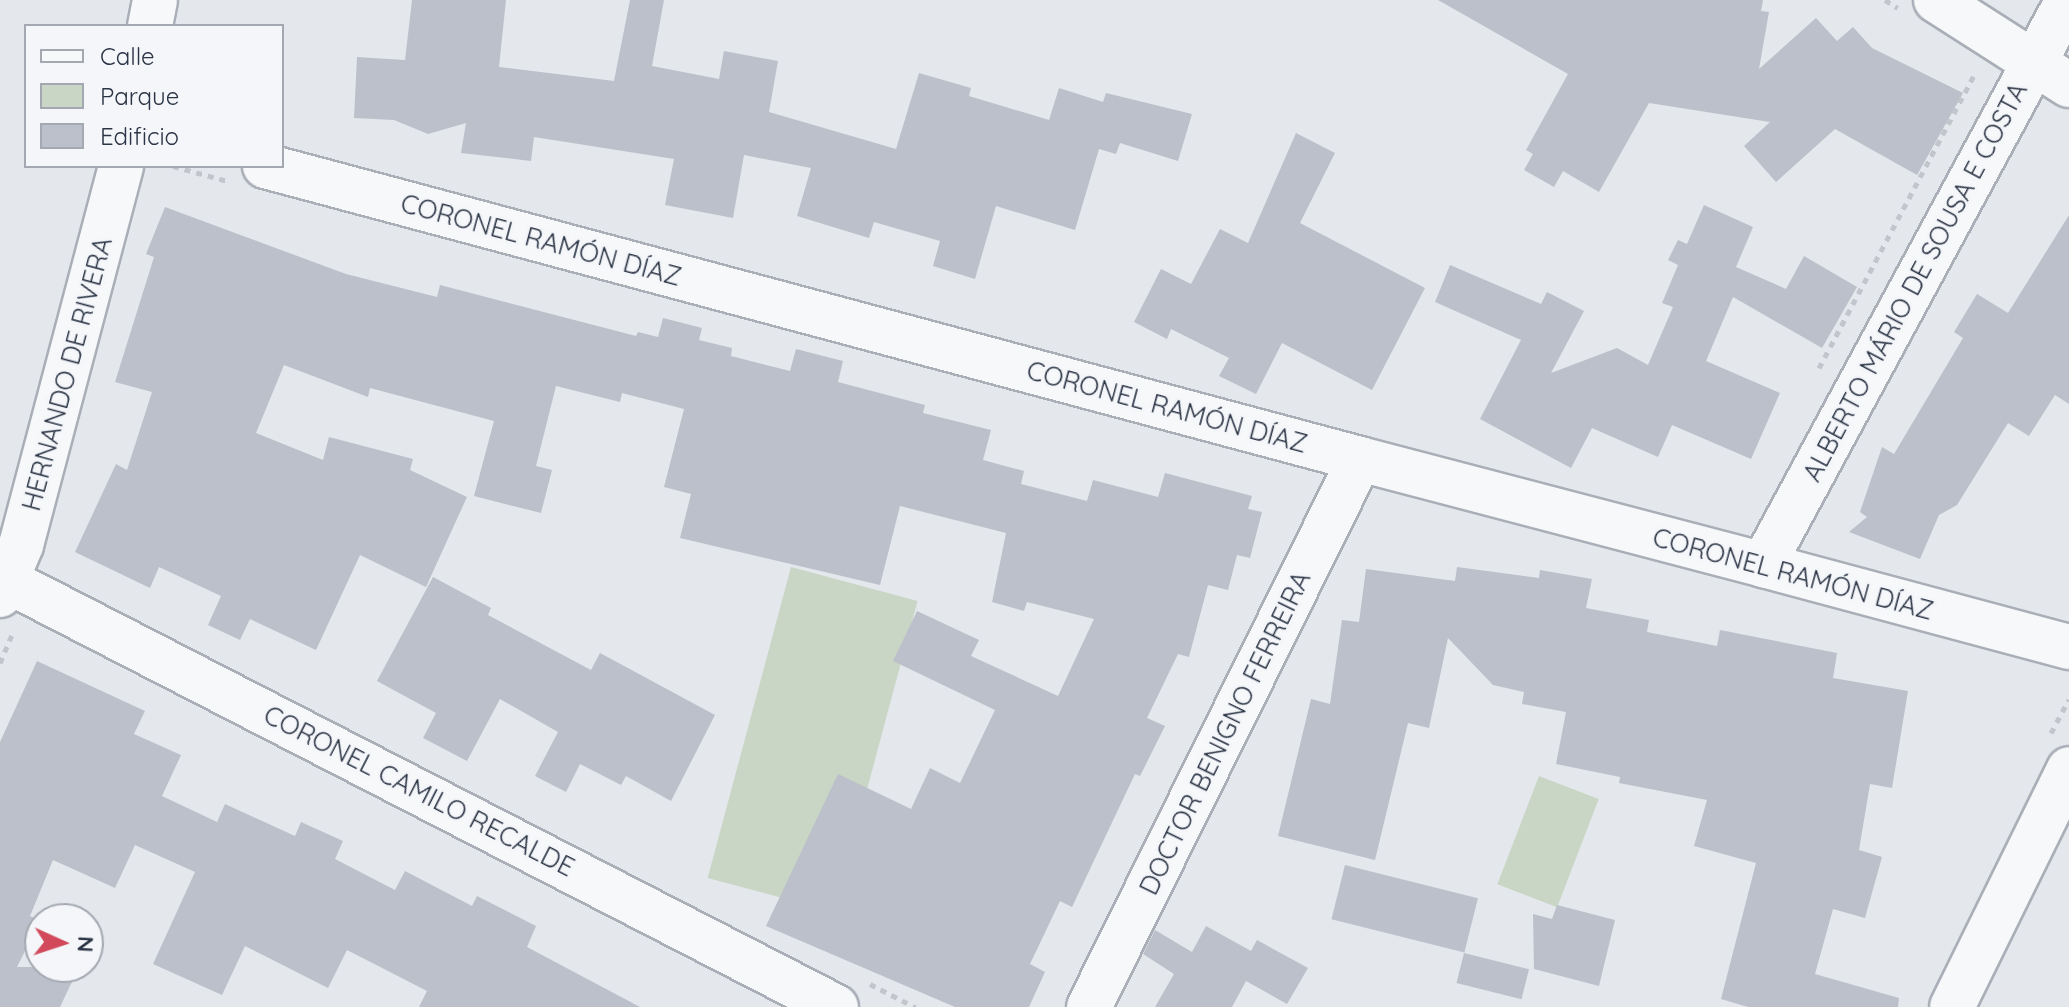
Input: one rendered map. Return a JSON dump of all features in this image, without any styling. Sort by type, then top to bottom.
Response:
[{"type":"street","points":[[150,24],[155,0]]},
{"type":"street","points":[[1936,0],[2069,85]]},
{"type":"street","name":"ALBERTO MÁRIO DE SOUSA E COSTA","points":[[1763,565],[2068,0]]},
{"type":"street","name":"HERNANDO DE RIVERA","points":[[8,596],[120,168]]},
{"type":"street","name":"CORONEL RAMÓN DÍAZ","points":[[272,168],[2069,647]]},
{"type":"street","name":"DOCTOR BENIGNO FERREIRA","points":[[1089,1007],[1360,459]]},
{"type":"street","name":"CORONEL CAMILO RECALDE","points":[[8,596],[836,1007]]},
{"type":"street","points":[[1952,1007],[2069,769]]},
{"type":"path","name":"ALBERTO MÁRIO DE SOUSA E COSTA","points":[[1811,383],[1979,66]]},
{"type":"path","points":[[0,663],[13,634],[8,596]]},
{"type":"green space","points":[[791,567],[918,601],[834,912],[708,878]]},
{"type":"green space","points":[[1539,776],[1599,799],[1557,907],[1497,884]]},
{"type":"building","points":[[412,0],[506,0],[499,67],[614,81],[630,0],[664,0],[652,66],[719,79],[724,51],[778,61],[769,112],[896,149],[919,73],[971,88],[969,96],[1049,120],[1059,88],[1103,102],[1106,93],[1192,114],[1178,161],[1120,143],[1116,154],[1099,149],[1075,230],[996,206],[975,279],[933,266],[940,241],[874,222],[869,238],[797,216],[811,168],[744,155],[733,218],[665,205],[674,159],[534,137],[531,161],[461,153],[466,123],[428,134],[394,120],[354,118],[357,57],[405,60]]},
{"type":"building","points":[[1438,0],[1763,0],[1761,11],[1769,12],[1759,69],[1816,18],[1837,41],[1853,27],[1872,48],[1963,93],[1917,175],[1835,129],[1776,182],[1744,146],[1770,122],[1649,103],[1599,192],[1563,171],[1554,187],[1524,170],[1533,154],[1526,150],[1568,74]]},
{"type":"building","points":[[1296,133],[1335,153],[1300,223],[1425,288],[1372,390],[1282,343],[1256,394],[1219,376],[1229,358],[1171,329],[1167,339],[1134,322],[1161,269],[1191,284],[1220,229],[1248,243]]},
{"type":"building","points":[[1704,205],[1753,227],[1736,267],[1786,289],[1804,256],[1857,287],[1822,348],[1733,297],[1706,361],[1780,393],[1751,459],[1672,425],[1658,457],[1592,428],[1571,468],[1480,419],[1521,340],[1435,302],[1450,265],[1541,304],[1547,292],[1584,311],[1551,373],[1617,348],[1648,365],[1673,307],[1662,303],[1678,265],[1668,260],[1678,240],[1687,244]]},
{"type":"building","points":[[165,207],[346,274],[437,297],[440,285],[636,336],[638,332],[658,337],[663,318],[702,328],[699,340],[732,348],[731,356],[790,371],[796,349],[843,361],[838,382],[925,405],[923,413],[991,430],[983,460],[1024,471],[1021,484],[1087,501],[1093,480],[1158,497],[1165,473],[1252,496],[1248,509],[1262,512],[1250,558],[1237,555],[1228,590],[1208,585],[1189,657],[1178,654],[1147,718],[1165,726],[1140,776],[1135,774],[1072,907],[1060,901],[1030,964],[1045,972],[1029,1007],[955,1007],[766,926],[838,774],[911,809],[930,768],[960,783],[995,710],[893,661],[917,611],[979,640],[971,656],[1058,696],[1094,619],[1027,602],[1024,611],[992,602],[1006,533],[900,506],[880,585],[680,538],[691,494],[664,487],[684,409],[622,393],[620,402],[556,386],[536,466],[552,470],[541,513],[474,496],[494,421],[370,388],[368,397],[284,365],[256,433],[323,460],[329,437],[413,459],[410,470],[467,497],[426,587],[360,555],[316,650],[250,619],[240,640],[208,625],[221,596],[159,567],[150,588],[75,552],[116,464],[127,470],[152,392],[115,382],[154,257],[146,254]]},
{"type":"building","points":[[2069,215],[2069,404],[2055,395],[2029,436],[2008,423],[1957,505],[1939,515],[1920,559],[1849,532],[1867,517],[1860,512],[1882,447],[1894,454],[1963,338],[1954,332],[1977,294],[2008,313]]},
{"type":"building","points":[[1457,567],[1539,578],[1540,570],[1592,579],[1586,608],[1649,620],[1647,632],[1717,646],[1720,630],[1837,653],[1833,678],[1908,691],[1892,788],[1870,784],[1859,850],[1882,857],[1865,918],[1833,909],[1815,974],[1899,998],[1898,1007],[1748,1007],[1721,999],[1756,863],[1694,846],[1707,800],[1619,783],[1620,777],[1556,764],[1566,712],[1522,704],[1524,692],[1493,685],[1448,638],[1429,728],[1408,723],[1375,860],[1278,836],[1311,699],[1330,704],[1342,620],[1359,622],[1366,569],[1455,581]]},
{"type":"building","points":[[433,577],[491,608],[488,615],[591,670],[600,653],[715,715],[671,801],[626,776],[621,785],[580,764],[566,792],[535,776],[558,732],[500,699],[467,761],[423,738],[436,713],[377,681]]},
{"type":"building","points":[[37,661],[145,711],[134,734],[181,755],[162,796],[217,822],[225,804],[295,836],[301,822],[343,841],[335,859],[395,890],[405,871],[472,906],[477,896],[536,926],[527,947],[640,1007],[419,1007],[427,991],[347,950],[328,988],[245,946],[222,995],[153,964],[195,872],[135,845],[115,888],[53,860],[35,903],[24,903],[24,953],[17,967],[24,967],[24,983],[71,983],[60,1007],[0,1007],[0,742]]},
{"type":"building","points":[[1345,865],[1478,898],[1464,952],[1331,919]]},
{"type":"building","points":[[1557,905],[1615,920],[1599,986],[1534,969],[1533,914],[1552,919]]},
{"type":"building","points":[[1206,926],[1251,951],[1257,940],[1308,968],[1287,1004],[1246,981],[1232,1007],[1155,1007],[1174,974],[1143,954],[1155,930],[1192,952]]},
{"type":"building","points":[[1464,953],[1529,969],[1522,999],[1457,983]]}]
